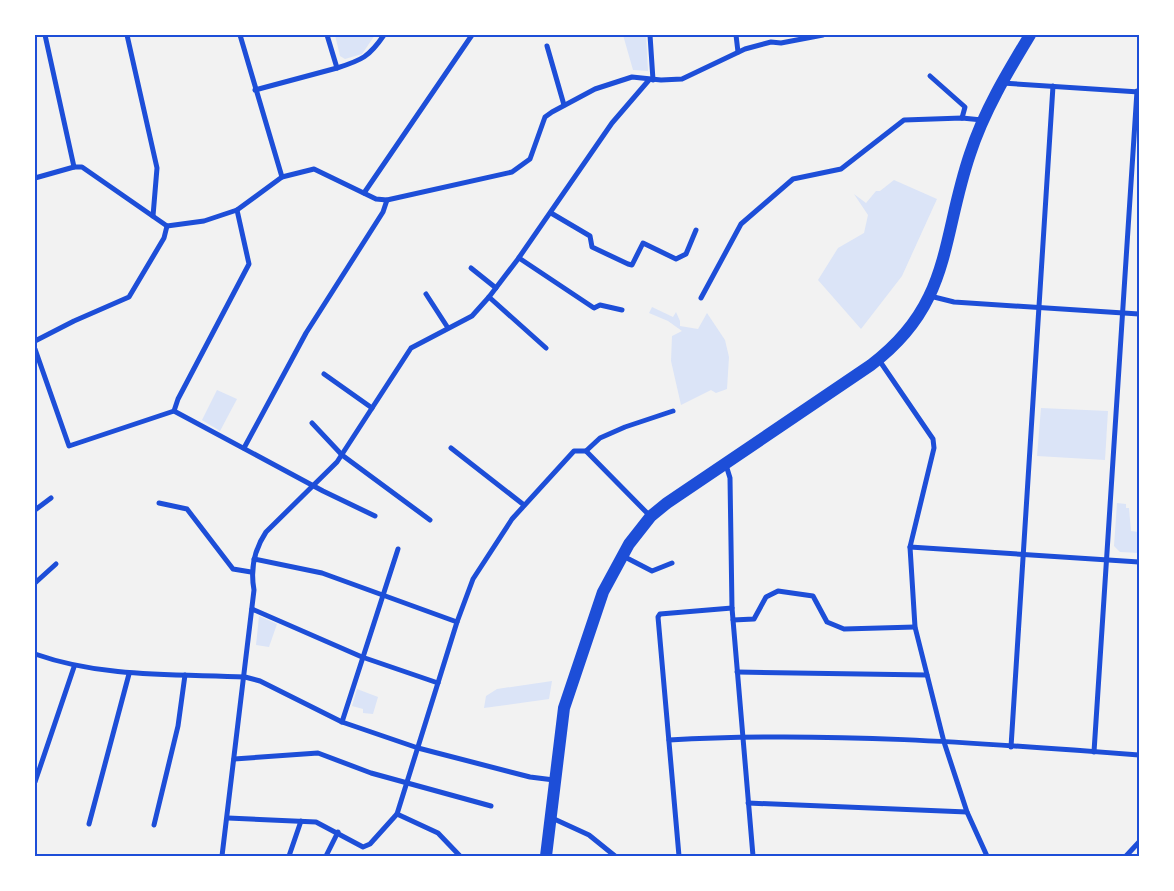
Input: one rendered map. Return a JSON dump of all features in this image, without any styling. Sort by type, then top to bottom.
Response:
[{"type":"main road","points":[[546,856],[564,708],[604,592],[622,556],[651,516],[725,462],[878,359],[904,335],[930,296],[945,257],[964,170],[982,120],[1030,35]]},
{"type":"street","points":[[45,35],[74,166]]},
{"type":"street","points":[[127,35],[158,168],[153,216]]},
{"type":"street","points":[[240,35],[282,177]]},
{"type":"street","points":[[328,35],[337,68]]},
{"type":"street","points":[[255,90],[337,68],[368,56],[384,35]]},
{"type":"street","points":[[364,193],[472,35]]},
{"type":"street","points":[[222,856],[252,610],[254,590],[251,572],[258,544],[266,532],[342,454],[411,348],[472,316],[496,288],[551,213],[612,123],[651,80],[650,35]]},
{"type":"street","points":[[736,35],[738,52]]},
{"type":"street","points":[[771,42],[773,35]]},
{"type":"street","points":[[35,178],[74,166],[82,167],[167,226],[204,221],[237,210],[282,177],[314,168],[376,199],[387,200],[512,172],[530,159],[545,117],[564,105],[613,82],[632,77],[651,80],[682,79],[738,52],[771,42],[797,41],[823,35]]},
{"type":"street","points":[[547,46],[564,105]]},
{"type":"street","points":[[930,76],[965,107],[962,118]]},
{"type":"street","points":[[1002,83],[1138,92],[1121,312],[1094,752]]},
{"type":"street","points":[[1011,746],[1053,86]]},
{"type":"street","points":[[701,298],[741,224],[793,179],[841,170],[904,120],[962,118],[982,120]]},
{"type":"street","points":[[244,448],[306,333],[383,212],[387,200]]},
{"type":"street","points":[[174,411],[178,399],[249,264],[237,210]]},
{"type":"street","points":[[551,213],[590,236],[592,247],[632,265],[643,243],[676,259],[686,254],[696,230]]},
{"type":"street","points":[[35,341],[74,321],[129,297],[164,238],[167,226]]},
{"type":"street","points":[[519,258],[594,308],[600,305],[622,310]]},
{"type":"street","points":[[471,268],[496,288]]},
{"type":"street","points":[[426,294],[448,328]]},
{"type":"street","points":[[930,296],[954,302],[1139,314]]},
{"type":"street","points":[[489,297],[546,348]]},
{"type":"street","points":[[35,349],[69,446],[174,411],[312,486],[375,516]]},
{"type":"street","points":[[878,359],[933,439],[934,448],[910,547],[916,627],[944,742],[968,812],[987,856]]},
{"type":"street","points":[[324,374],[372,408]]},
{"type":"street","points":[[228,818],[316,822],[338,832],[363,847],[370,844],[397,814],[457,622],[473,579],[502,533],[524,505],[574,451],[586,450],[600,438],[625,427],[673,411]]},
{"type":"street","points":[[312,424],[342,454],[430,520]]},
{"type":"street","points":[[452,448],[524,505]]},
{"type":"street","points":[[586,450],[651,516]]},
{"type":"street","points":[[725,462],[730,478],[732,608],[753,856]]},
{"type":"street","points":[[35,510],[51,498]]},
{"type":"street","points":[[160,503],[187,509],[233,569],[251,572]]},
{"type":"street","points":[[910,547],[1139,562]]},
{"type":"street","points":[[342,722],[381,595],[398,549]]},
{"type":"street","points":[[622,556],[652,571],[672,564]]},
{"type":"street","points":[[254,559],[322,573],[457,622]]},
{"type":"street","points":[[35,583],[56,564]]},
{"type":"street","points":[[733,620],[754,619],[766,597],[778,591],[813,596],[827,622],[844,629],[916,627]]},
{"type":"street","points":[[679,856],[658,617],[660,614],[732,608]]},
{"type":"street","points":[[252,610],[362,657],[438,683]]},
{"type":"street","points":[[35,654],[74,667],[129,674],[244,677],[260,681],[342,722],[418,748],[530,777],[555,780]]},
{"type":"street","points":[[35,782],[74,667]]},
{"type":"street","points":[[737,672],[927,675]]},
{"type":"street","points":[[89,824],[129,674]]},
{"type":"street","points":[[154,825],[178,726],[185,675]]},
{"type":"street","points":[[669,740],[742,736],[944,742],[1139,755]]},
{"type":"street","points":[[234,759],[318,753],[371,773],[491,806]]},
{"type":"street","points":[[748,803],[968,812]]},
{"type":"street","points":[[397,814],[438,833],[460,856]]},
{"type":"street","points":[[551,818],[589,835],[616,856]]},
{"type":"street","points":[[288,856],[301,821]]},
{"type":"street","points":[[326,856],[338,832]]},
{"type":"street","points":[[1126,856],[1139,842]]},
{"type":"shaded area","points":[[335,35],[375,35],[362,54],[345,59],[340,56]]},
{"type":"shaded area","points":[[623,35],[646,35],[648,71],[633,70]]},
{"type":"shaded area","points":[[894,180],[937,199],[902,276],[861,329],[818,280],[838,248],[864,233],[868,215],[854,194],[866,203],[876,191],[880,191]]},
{"type":"shaded area","points":[[652,307],[673,317],[676,312],[680,326],[698,329],[707,313],[725,340],[729,357],[727,389],[716,393],[711,390],[681,405],[671,361],[672,336],[682,331],[668,321],[649,313]]},
{"type":"shaded area","points":[[217,390],[237,399],[220,431],[202,420]]},
{"type":"shaded area","points":[[1041,408],[1108,411],[1105,460],[1037,456]]},
{"type":"shaded area","points":[[1117,503],[1126,504],[1126,508],[1129,508],[1131,531],[1139,532],[1139,553],[1120,552],[1114,546]]},
{"type":"shaded area","points":[[259,616],[277,624],[269,647],[256,645]]},
{"type":"shaded area","points":[[552,681],[549,699],[484,708],[486,696],[497,689]]},
{"type":"shaded area","points":[[357,689],[378,697],[373,714],[363,713],[363,709],[352,706]]}]
